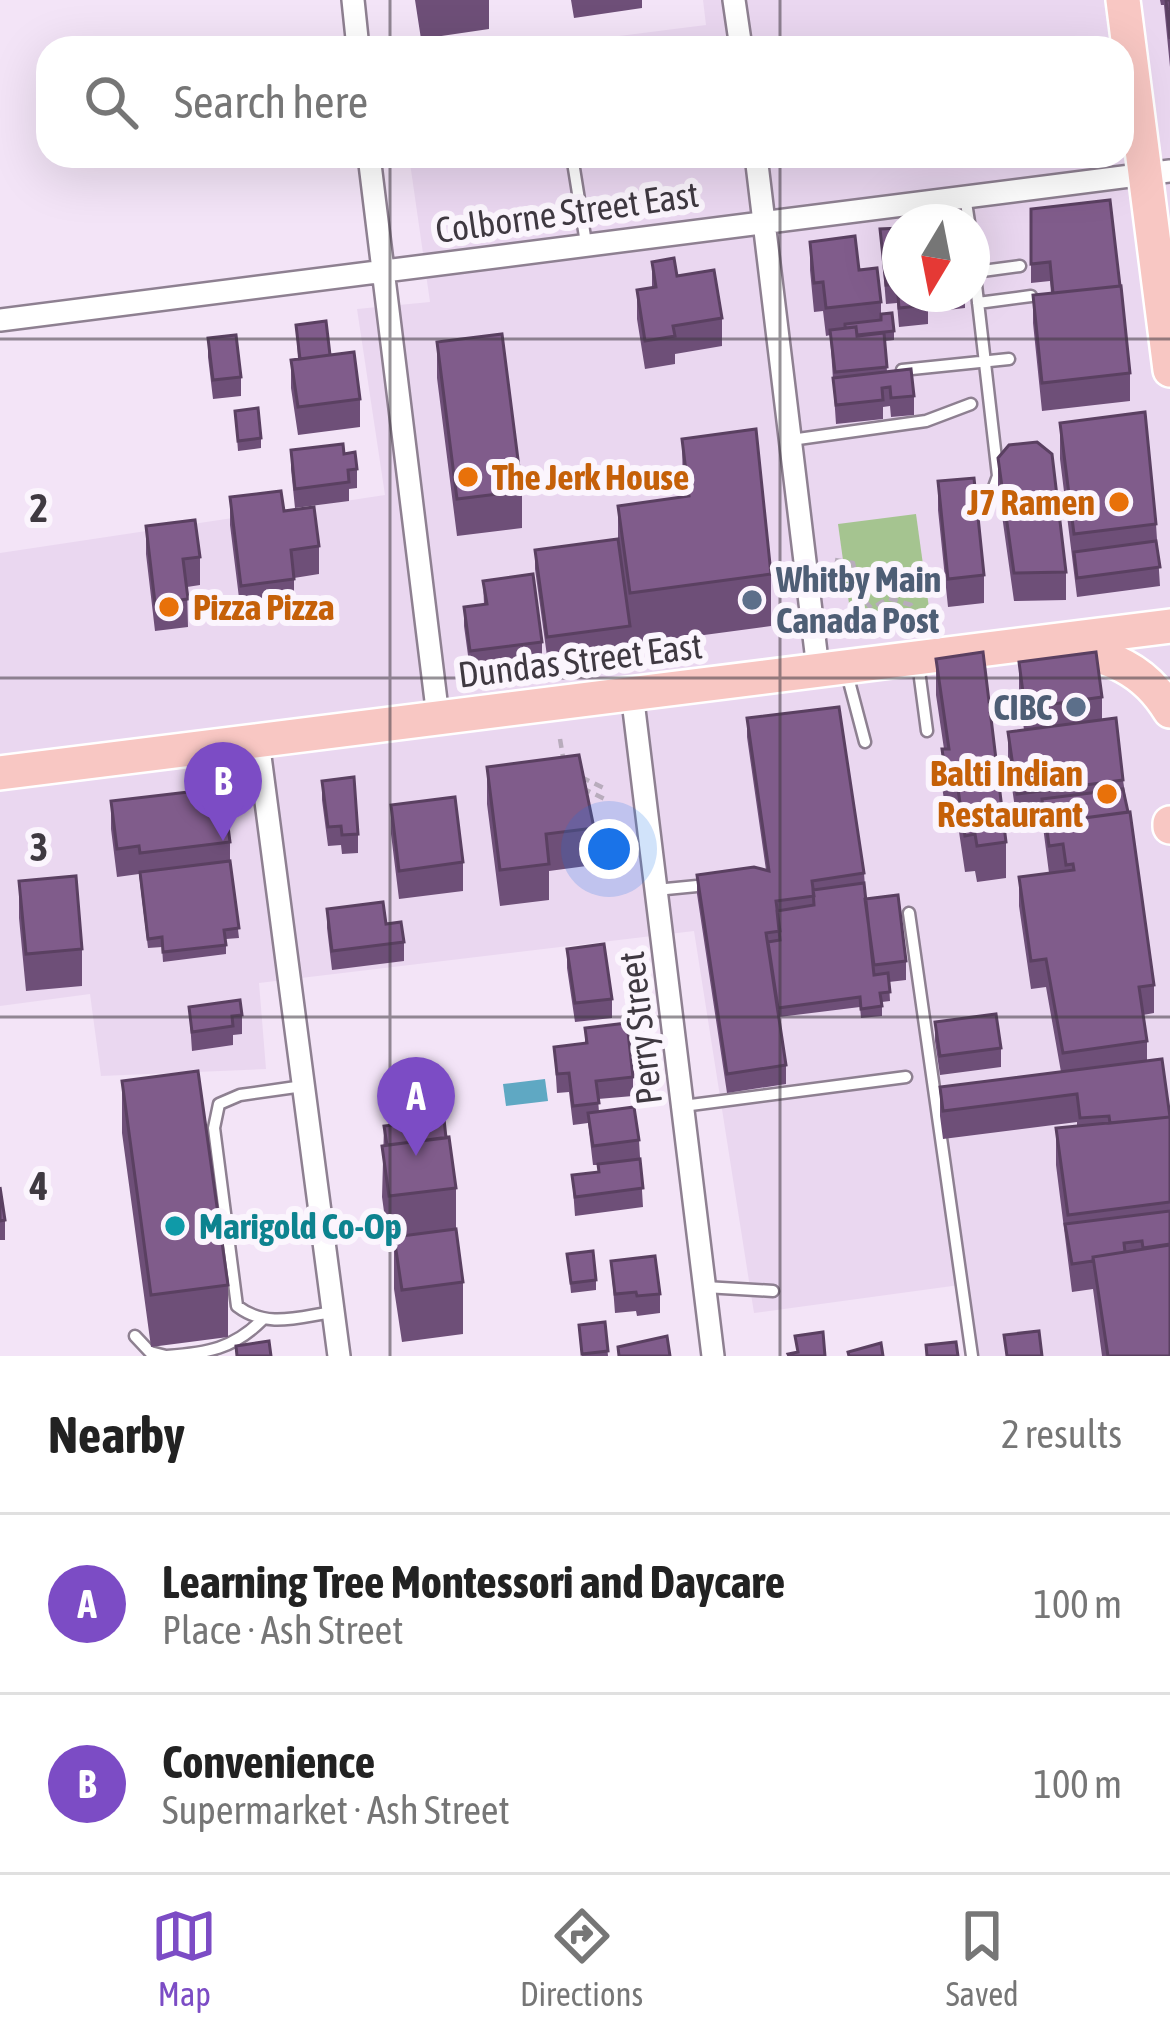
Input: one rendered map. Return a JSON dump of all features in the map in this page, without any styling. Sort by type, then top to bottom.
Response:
[{"type":"main road","points":[[1123,0],[1130,36]]},
{"type":"main road","points":[[1134,56],[1157,172],[1170,370]]},
{"type":"main road","name":"Dundas Street East","points":[[0,773],[832,668],[919,641],[1031,643],[1170,626]]},
{"type":"main road","points":[[1031,643],[1100,655],[1136,670],[1156,686],[1170,711]]},
{"type":"street","points":[[353,0],[357,36]]},
{"type":"street","points":[[734,0],[739,36]]},
{"type":"street","points":[[370,168],[438,717]]},
{"type":"street","points":[[758,168],[791,440],[832,668]]},
{"type":"street","name":"Colborne Street East","points":[[0,320],[1157,172]]},
{"type":"street","name":"Perry Street","points":[[632,693],[713,1356]]},
{"type":"street","points":[[258,741],[339,1356]]},
{"type":"lane","points":[[574,168],[586,243]]},
{"type":"lane","points":[[965,196],[966,204]]},
{"type":"lane","points":[[990,270],[1020,266]]},
{"type":"lane","points":[[990,301],[1031,296]]},
{"type":"lane","points":[[979,312],[998,476],[989,501]]},
{"type":"lane","points":[[902,370],[1009,359]]},
{"type":"lane","points":[[791,440],[926,422],[971,404]]},
{"type":"lane","points":[[919,641],[927,731]]},
{"type":"lane","points":[[832,668],[865,742]]},
{"type":"lane","points":[[656,890],[717,884]]},
{"type":"lane","points":[[909,913],[971,1356]]},
{"type":"lane","points":[[682,1106],[906,1077]]},
{"type":"lane","points":[[304,1086],[239,1094],[219,1104],[214,1128],[237,1306],[262,1320],[333,1312]]},
{"type":"lane","points":[[933,1102],[956,1099]]},
{"type":"lane","points":[[706,1287],[773,1291]]},
{"type":"lane","points":[[135,1336],[149,1352],[166,1356],[226,1347],[241,1341],[262,1320]]},
{"type":"path","points":[[835,560],[853,563],[860,596],[871,608]]},
{"type":"path","points":[[862,630],[871,608],[897,598],[910,605],[919,641]]},
{"type":"path","points":[[560,739],[565,769],[608,790]]},
{"type":"path","points":[[567,781],[609,801]]},
{"type":"shaded area","points":[[703,0],[1170,0],[1170,1356],[976,1356],[967,1284],[754,1313],[694,931],[259,983],[266,1069],[101,1076],[90,994],[0,1006],[0,553],[385,495],[357,309],[430,302],[411,168],[1134,168],[1134,36],[619,36],[706,25]]},
{"type":"green space","points":[[916,514],[929,608],[851,618],[838,524]]},
{"type":"water","points":[[545,1079],[548,1101],[506,1106],[503,1084]]},
{"type":"building","points":[[1110,200],[1120,286],[1053,293],[1050,262],[1031,264],[1031,209]]},
{"type":"building","points":[[855,236],[859,270],[877,268],[881,302],[826,308],[823,282],[814,283],[810,242]]},
{"type":"building","points":[[674,258],[677,276],[714,270],[722,318],[673,326],[675,336],[645,341],[637,290],[656,287],[652,262]]},
{"type":"building","points":[[1121,286],[1130,373],[1042,383],[1033,295]]},
{"type":"building","points":[[892,313],[894,331],[857,335],[856,327],[845,328],[845,324],[881,320],[881,314]]},
{"type":"building","points":[[326,321],[330,355],[300,359],[296,325]]},
{"type":"building","points":[[856,327],[857,336],[884,333],[887,367],[835,372],[830,330]]},
{"type":"building","points":[[502,334],[522,491],[457,499],[437,342]]},
{"type":"building","points":[[236,335],[241,377],[213,380],[208,338]]},
{"type":"building","points":[[354,352],[360,399],[298,407],[291,360]]},
{"type":"building","points":[[911,369],[914,396],[891,398],[890,387],[882,388],[883,400],[836,405],[833,378]]},
{"type":"building","points":[[258,408],[261,438],[238,441],[235,411]]},
{"type":"building","points":[[1145,412],[1156,524],[1074,534],[1060,423]]},
{"type":"building","points":[[756,429],[771,574],[630,593],[618,506],[689,496],[682,439]]},
{"type":"building","points":[[1037,442],[1052,454],[1066,572],[1014,573],[998,458],[1009,445]]},
{"type":"building","points":[[343,444],[344,454],[355,452],[357,469],[348,470],[349,482],[295,489],[291,450]]},
{"type":"building","points":[[974,478],[984,575],[948,579],[938,481]]},
{"type":"building","points":[[281,491],[284,511],[314,507],[319,546],[291,550],[294,579],[241,586],[230,497]]},
{"type":"building","points":[[195,520],[200,557],[183,559],[188,599],[155,603],[146,526]]},
{"type":"building","points":[[618,539],[630,626],[547,637],[535,550]]},
{"type":"building","points":[[1156,541],[1160,567],[1077,578],[1074,552]]},
{"type":"building","points":[[533,574],[542,642],[470,651],[464,607],[487,604],[483,581]]},
{"type":"building","points":[[983,652],[1006,842],[977,846],[975,834],[965,836],[955,769],[945,770],[942,749],[949,749],[936,659]]},
{"type":"building","points":[[1096,652],[1102,697],[1025,708],[1019,662]]},
{"type":"building","points":[[839,707],[864,873],[812,881],[814,896],[776,901],[780,931],[766,933],[786,1065],[727,1074],[697,875],[754,867],[769,871],[747,718]]},
{"type":"building","points":[[1116,718],[1123,780],[1017,794],[1008,732]]},
{"type":"building","points":[[579,755],[594,828],[546,834],[549,864],[500,870],[487,767]]},
{"type":"building","points":[[354,777],[358,834],[342,835],[341,826],[328,827],[322,781]]},
{"type":"building","points":[[223,788],[230,842],[140,853],[139,846],[117,849],[111,801]]},
{"type":"building","points":[[1123,789],[1128,812],[1046,823],[1046,833],[1042,799]]},
{"type":"building","points":[[455,797],[463,862],[399,871],[391,805]]},
{"type":"building","points":[[1130,812],[1154,985],[1139,987],[1147,1041],[1063,1053],[1046,959],[1031,961],[1019,877],[1074,870],[1073,864],[1066,865],[1063,844],[1049,846],[1046,823]]},
{"type":"building","points":[[230,861],[239,928],[224,930],[226,945],[163,952],[162,937],[148,939],[140,872]]},
{"type":"building","points":[[76,876],[82,949],[26,954],[19,881]]},
{"type":"building","points":[[864,883],[874,975],[888,973],[890,992],[880,993],[882,1006],[861,1009],[860,997],[778,1008],[768,942],[780,940],[777,911],[814,905],[813,890]]},
{"type":"building","points":[[898,895],[906,961],[874,965],[865,899]]},
{"type":"building","points":[[383,902],[386,924],[401,922],[404,942],[332,951],[327,909]]},
{"type":"building","points":[[604,944],[612,999],[575,1003],[567,949]]},
{"type":"building","points":[[240,1000],[242,1015],[232,1016],[233,1026],[192,1032],[189,1007]]},
{"type":"building","points":[[996,1014],[1001,1048],[940,1056],[935,1022]]},
{"type":"building","points":[[627,1023],[633,1077],[596,1081],[599,1103],[573,1106],[569,1073],[557,1074],[554,1047],[587,1043],[585,1028]]},
{"type":"building","points":[[1162,1059],[1170,1117],[1110,1123],[1109,1116],[1080,1118],[1077,1094],[943,1111],[940,1087]]},
{"type":"building","name":"Marigold Co-Op","points":[[198,1071],[228,1285],[151,1295],[122,1081]]},
{"type":"building","points":[[634,1107],[639,1140],[593,1146],[588,1113]]},
{"type":"building","points":[[1170,1117],[1170,1202],[1068,1215],[1056,1128]]},
{"type":"building","points":[[444,1119],[446,1138],[387,1145],[384,1126]]},
{"type":"building","points":[[449,1137],[456,1188],[389,1196],[382,1146]]},
{"type":"building","points":[[640,1159],[643,1188],[575,1197],[572,1175],[599,1172],[598,1164]]},
{"type":"building","points":[[1170,1211],[1170,1244],[1143,1248],[1142,1241],[1124,1243],[1125,1252],[1072,1264],[1065,1224]]},
{"type":"building","points":[[456,1229],[463,1282],[402,1290],[394,1237]]},
{"type":"building","points":[[1170,1245],[1170,1356],[1108,1356],[1093,1257]]},
{"type":"building","points":[[593,1251],[596,1280],[571,1283],[567,1254]]},
{"type":"building","points":[[655,1256],[660,1294],[615,1294],[611,1261]]},
{"type":"building","points":[[605,1322],[608,1351],[582,1354],[579,1325]]},
{"type":"building","points":[[1039,1331],[1042,1356],[1007,1356],[1004,1335]]},
{"type":"building","points":[[823,1332],[825,1356],[789,1356],[798,1352],[795,1336]]},
{"type":"building","points":[[667,1336],[670,1356],[619,1356],[618,1347]]},
{"type":"building","points":[[269,1341],[271,1356],[237,1356],[236,1346]]},
{"type":"building","points":[[956,1342],[958,1356],[927,1356],[926,1345]]},
{"type":"building","points":[[881,1343],[883,1356],[849,1356],[848,1352]]},
{"type":"place","name":"The Jerk House","points":[[468,477]]},
{"type":"place","name":"J7 Ramen","points":[[1119,502]]},
{"type":"place","name":"Whitby Main Canada Post","points":[[752,600]]},
{"type":"place","name":"Pizza Pizza","points":[[169,607]]},
{"type":"place","name":"CIBC","points":[[1076,707]]},
{"type":"place","name":"Balti Indian Restaurant","points":[[1107,794]]},
{"type":"place","name":"Convenience","points":[[223,841]]},
{"type":"place","name":"Learning Tree Montessori and Daycare","points":[[416,1156]]},
{"type":"place","name":"Marigold Co-Op","points":[[175,1226]]}]
